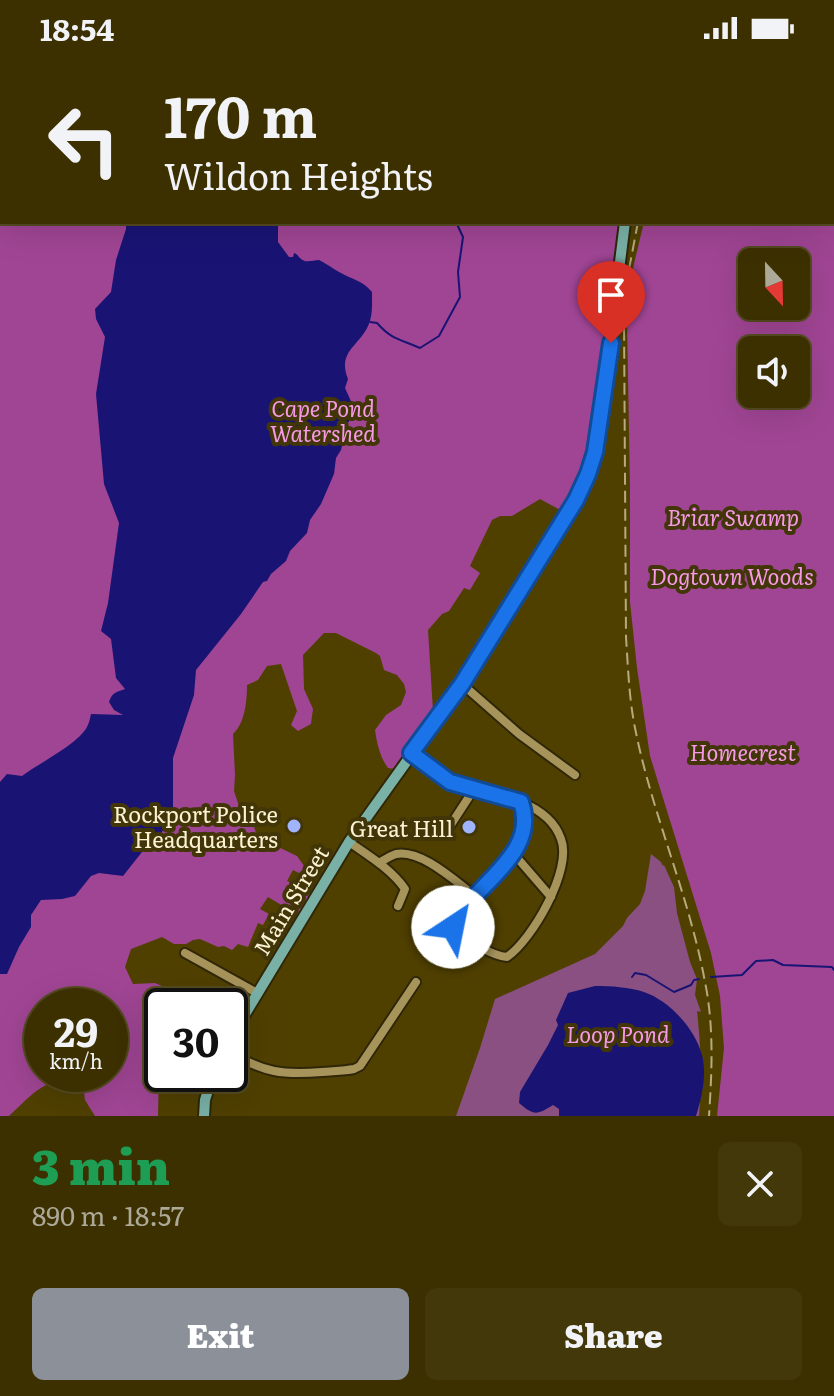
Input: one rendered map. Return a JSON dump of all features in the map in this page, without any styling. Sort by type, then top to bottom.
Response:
[{"type":"main road","name":"Main Street","points":[[248,1008],[349,842],[462,684],[576,500],[588,474],[599,430],[625,224]]},
{"type":"main road","points":[[204,1116],[207,1092]]},
{"type":"street","points":[[462,684],[519,734],[575,775]]},
{"type":"street","points":[[411,753],[450,782],[491,792],[521,802],[533,807],[562,839],[564,859],[551,897],[532,932],[507,957],[500,957],[453,927],[456,918],[474,895],[517,848],[523,832],[524,810],[521,802]]},
{"type":"street","points":[[450,826],[474,789]]},
{"type":"street","points":[[349,842],[379,863],[405,889],[398,906]]},
{"type":"street","points":[[513,853],[551,897]]},
{"type":"street","points":[[379,863],[398,854],[410,855],[431,863],[474,895]]},
{"type":"street","points":[[185,953],[257,993]]},
{"type":"street","points":[[248,1062],[283,1073],[354,1069],[360,1066],[416,982]]},
{"type":"green space","name":"Cape Pond Watershed","points":[[0,224],[621,224],[590,459],[564,512],[540,499],[512,516],[492,520],[470,566],[480,573],[470,590],[464,588],[449,611],[442,614],[428,630],[433,711],[415,742],[395,769],[388,768],[375,730],[386,715],[401,705],[406,692],[397,675],[384,670],[376,653],[336,633],[324,633],[303,655],[304,689],[313,709],[311,724],[298,731],[291,725],[297,711],[281,664],[267,666],[258,680],[247,685],[243,718],[233,734],[234,791],[242,815],[250,814],[256,833],[297,856],[307,870],[301,874],[293,870],[287,881],[311,894],[298,915],[268,897],[260,909],[269,914],[263,925],[258,923],[248,947],[238,944],[232,950],[200,939],[174,944],[162,937],[131,949],[125,967],[133,984],[155,983],[166,988],[144,988],[144,1092],[159,1092],[158,1116],[95,1116],[85,1100],[84,1092],[128,1092],[128,988],[24,988],[24,1092],[34,1093],[9,1116],[0,1116]]},
{"type":"green space","name":"Dogtown Woods","points":[[644,224],[834,224],[834,1116],[717,1116],[724,1048],[720,996],[711,953],[650,756],[637,668],[630,602],[627,321],[633,268]]},
{"type":"green space","name":"Loop Pond","points":[[651,854],[664,865],[674,887],[677,913],[697,979],[695,995],[701,1012],[697,1011],[701,1064],[699,1116],[456,1116],[495,999],[595,954],[640,904]]},
{"type":"shaded area","points":[[126,224],[278,224],[278,242],[289,257],[293,257],[294,253],[304,261],[319,260],[372,292],[370,322],[345,362],[348,379],[345,388],[355,410],[336,458],[334,474],[310,520],[307,533],[290,551],[286,561],[263,582],[196,670],[194,695],[173,758],[173,807],[164,829],[123,876],[99,873],[91,876],[75,896],[41,900],[31,915],[31,927],[7,974],[0,974],[0,782],[7,774],[22,776],[67,747],[82,734],[91,714],[123,715],[114,710],[109,702],[113,694],[125,689],[116,678],[111,639],[101,631],[119,523],[104,484],[96,394],[105,337],[96,319],[95,309],[111,292],[116,260]]},
{"type":"shaded area","name":"Loop Pond","points":[[595,986],[632,989],[654,996],[672,1009],[694,1035],[704,1070],[696,1116],[559,1116],[559,1109],[553,1105],[536,1113],[519,1103],[520,1092],[558,1025],[556,1020],[568,993]]},
{"type":"waterway","points":[[370,322],[420,348],[439,336],[460,297],[458,272],[463,237],[457,224]]},
{"type":"waterway","points":[[711,977],[742,975],[756,961],[773,960],[783,965],[832,967],[834,970]]},
{"type":"waterway","points":[[632,977],[635,973],[646,975],[674,992],[699,979]]},
{"type":"railway","points":[[638,224],[626,285],[624,318],[629,682],[642,760],[690,918],[705,982],[711,1032],[709,1116]]},
{"type":"place","name":"Rockport Police Headquarters","points":[[294,826]]},
{"type":"place","name":"Great Hill","points":[[469,827]]},
{"type":"route","points":[[453,927],[456,918],[474,895],[517,848],[523,832],[524,810],[521,802],[450,782],[411,753],[462,684],[576,500],[595,452],[611,343]]},
{"type":"park label","name":"Briar Swamp","points":[[733,516]]},
{"type":"park label","name":"Homecrest","points":[[743,751]]}]
